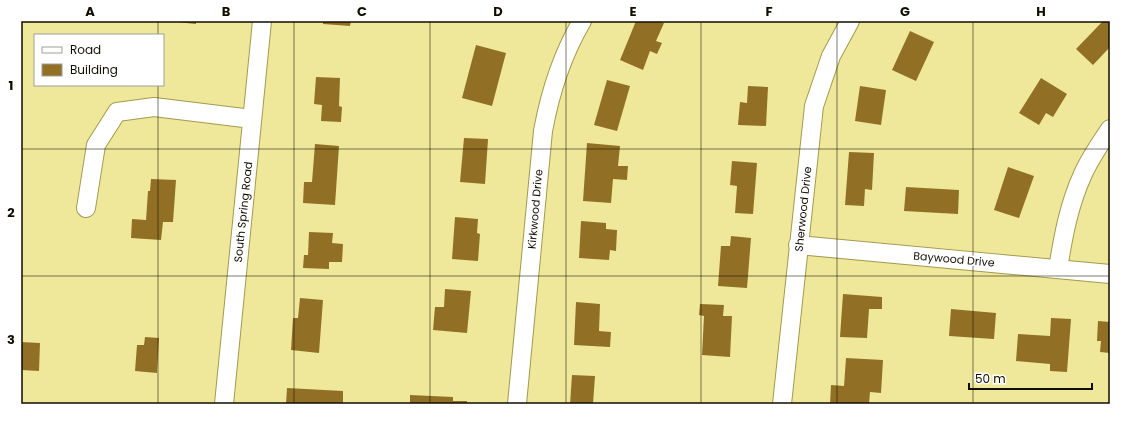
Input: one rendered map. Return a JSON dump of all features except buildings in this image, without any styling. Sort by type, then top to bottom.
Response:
[{"type":"street","name":"South Spring Road","points":[[224,404],[262,21]]},
{"type":"street","name":"Kirkwood Drive","points":[[517,404],[542,131],[547,107],[563,58],[582,21]]},
{"type":"street","name":"Sherwood Drive","points":[[782,404],[814,106],[831,56],[850,21]]},
{"type":"street","points":[[86,208],[96,145],[117,112],[154,107],[252,119]]},
{"type":"street","points":[[1058,269],[1063,234],[1076,190],[1091,158],[1110,129]]},
{"type":"street","name":"Baywood Drive","points":[[798,245],[1110,274]]}]
